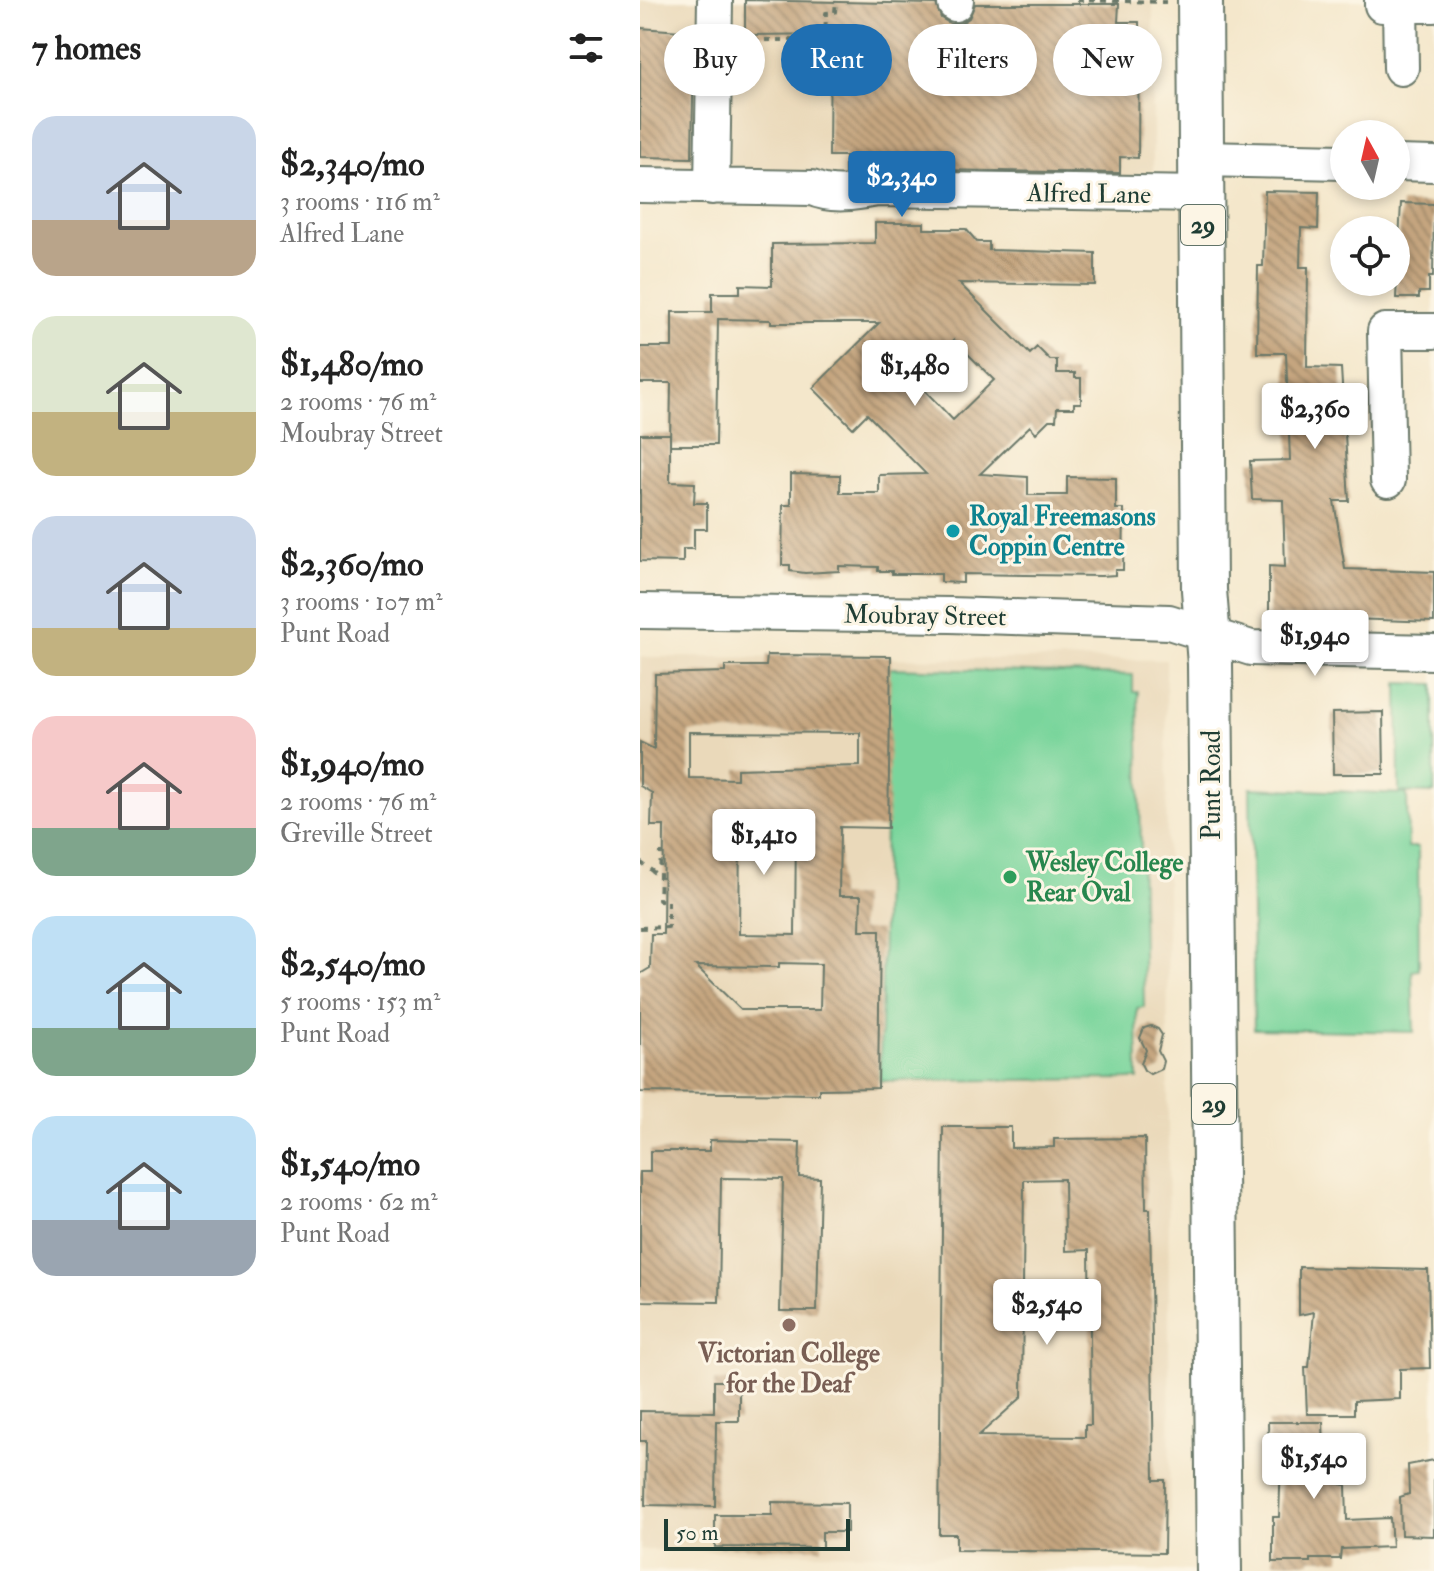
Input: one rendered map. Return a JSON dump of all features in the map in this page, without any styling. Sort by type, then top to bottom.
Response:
[{"type":"highway","name":"Punt Road","points":[[1183,1],[1202,176],[1204,590],[1211,681],[1219,1571]]},
{"type":"street","points":[[714,24],[715,0]]},
{"type":"street","points":[[1401,68],[1391,2],[1434,5]]},
{"type":"street","points":[[712,187],[713,96]]},
{"type":"street","name":"Alfred Lane","points":[[640,185],[812,188],[823,193],[838,193],[1202,176],[1330,163]]},
{"type":"street","points":[[1410,163],[1434,164]]},
{"type":"street","points":[[1388,480],[1385,331],[1434,331]]},
{"type":"street","name":"Moubray Street","points":[[640,611],[950,615],[1160,622],[1208,633],[1251,648],[1434,652]]},
{"type":"path","points":[[765,41],[825,40],[826,13],[835,12],[836,0]]},
{"type":"path","points":[[1077,0],[1183,1]]},
{"type":"path","points":[[640,928],[668,927],[668,901],[659,900],[661,852]]},
{"type":"path","points":[[640,862],[660,877]]},
{"type":"shaded area","points":[[640,0],[1153,0],[1153,24],[1053,24],[1053,96],[1153,96],[1153,202],[640,201]]},
{"type":"shaded area","points":[[640,657],[1166,660],[1170,1554],[937,1555],[640,1550]]},
{"type":"green space","name":"Wesley College Rear Oval","points":[[888,668],[1133,675],[1133,692],[1138,692],[1144,1007],[1137,1008],[1138,1079],[880,1081]]},
{"type":"green space","points":[[1398,683],[1434,684],[1434,793],[1399,792]]},
{"type":"green space","points":[[1250,788],[1407,794],[1408,847],[1418,847],[1419,970],[1412,971],[1414,1032],[1254,1029]]},
{"type":"building","points":[[745,0],[936,4],[941,18],[951,24],[969,18],[975,4],[1119,4],[1118,22],[1139,24],[1053,24],[1053,96],[1138,96],[1138,158],[1120,157],[1120,173],[877,169],[845,173],[845,156],[829,156],[829,96],[892,96],[892,24],[781,24],[781,35],[765,35],[765,24],[745,24]]},
{"type":"building","points":[[640,28],[664,30],[664,96],[693,96],[692,158],[640,157]]},
{"type":"building","points":[[1265,191],[1319,192],[1318,229],[1301,228],[1300,267],[1308,267],[1307,367],[1341,368],[1349,501],[1334,501],[1345,569],[1434,572],[1434,622],[1269,616],[1269,566],[1285,567],[1283,500],[1252,499],[1250,461],[1290,460],[1286,353],[1257,353],[1258,266],[1263,266]]},
{"type":"building","points":[[1401,203],[1434,204],[1433,277],[1429,277],[1429,292],[1419,292],[1419,298],[1396,298],[1410,296],[1410,216],[1400,216]]},
{"type":"building","points":[[875,223],[924,223],[924,229],[966,229],[977,242],[989,242],[989,250],[1095,253],[1095,285],[959,283],[1030,354],[1037,347],[1050,360],[1057,360],[1057,373],[1075,373],[1075,378],[1081,378],[1081,403],[1074,403],[1074,408],[1057,408],[1056,420],[1049,420],[1036,433],[1030,426],[980,474],[1028,477],[1028,495],[1067,495],[1067,477],[1116,478],[1116,509],[1124,509],[1123,570],[1115,570],[1115,575],[1101,576],[963,574],[963,583],[941,582],[941,574],[892,574],[892,571],[878,571],[878,567],[839,566],[839,571],[805,573],[790,571],[790,565],[782,565],[783,505],[791,505],[791,474],[840,475],[840,493],[879,493],[879,475],[926,474],[867,414],[853,428],[813,388],[879,323],[771,323],[771,320],[718,319],[716,445],[670,445],[671,383],[640,383],[640,347],[672,347],[672,312],[712,312],[712,293],[740,293],[740,285],[772,286],[772,244],[875,243]],"holes":[[[954,340],[994,380],[953,420],[914,379]]]},
{"type":"building","points":[[640,434],[670,434],[670,482],[695,483],[694,503],[707,503],[707,529],[694,529],[694,549],[683,549],[683,562],[640,561]]},
{"type":"building","points":[[767,655],[891,656],[888,828],[840,827],[839,896],[861,896],[860,930],[880,930],[878,1088],[819,1089],[819,1094],[640,1092],[640,974],[650,968],[651,934],[663,934],[664,826],[651,826],[652,793],[640,786],[640,742],[654,749],[655,674],[725,672],[725,666],[766,666]],"holes":[[[689,732],[860,733],[860,766],[737,769],[737,779],[689,778]],[[740,829],[796,829],[795,935],[739,934]],[[779,963],[821,964],[820,1010],[741,1010],[696,966],[779,967]]]},
{"type":"building","points":[[1383,712],[1384,774],[1333,774],[1332,713]]},
{"type":"building","points":[[1151,1026],[1162,1035],[1158,1051],[1163,1061],[1161,1069],[1150,1074],[1141,1064],[1146,1050],[1140,1038],[1144,1028]]},
{"type":"building","points":[[943,1127],[1011,1127],[1011,1148],[1054,1147],[1054,1139],[1145,1138],[1146,1209],[1150,1209],[1154,1480],[1165,1480],[1164,1553],[956,1550],[956,1534],[939,1534]],"holes":[[[1064,1179],[1065,1251],[1089,1250],[1091,1425],[1085,1425],[1085,1437],[978,1436],[1022,1397],[1024,1180]]]},
{"type":"building","points":[[710,1140],[800,1142],[799,1177],[820,1178],[817,1311],[780,1311],[783,1179],[721,1178],[719,1302],[640,1301],[640,1172],[650,1172],[650,1151],[710,1151]]},
{"type":"building","points":[[1299,1267],[1428,1270],[1430,1368],[1400,1369],[1400,1399],[1354,1401],[1354,1414],[1307,1414],[1305,1367],[1309,1367],[1314,1312],[1299,1315]]},
{"type":"building","points":[[714,1381],[739,1381],[739,1421],[716,1421],[715,1506],[645,1505],[646,1441],[640,1441],[640,1411],[714,1412]]},
{"type":"building","points":[[1268,1422],[1323,1422],[1325,1476],[1332,1477],[1332,1483],[1346,1485],[1347,1520],[1390,1518],[1392,1547],[1341,1549],[1340,1559],[1273,1562],[1273,1517],[1279,1517],[1281,1461],[1269,1461]]},
{"type":"building","points":[[1434,1460],[1434,1536],[1401,1535],[1400,1497],[1409,1494],[1408,1465]]},
{"type":"building","points":[[772,1502],[847,1503],[847,1532],[822,1532],[822,1548],[715,1547],[715,1515],[772,1515]]},
{"type":"place","name":"Royal Freemasons Coppin Centre","points":[[953,531]]},
{"type":"place","name":"Wesley College Rear Oval","points":[[1010,877]]},
{"type":"place","name":"Victorian College for the Deaf","points":[[789,1325]]}]
